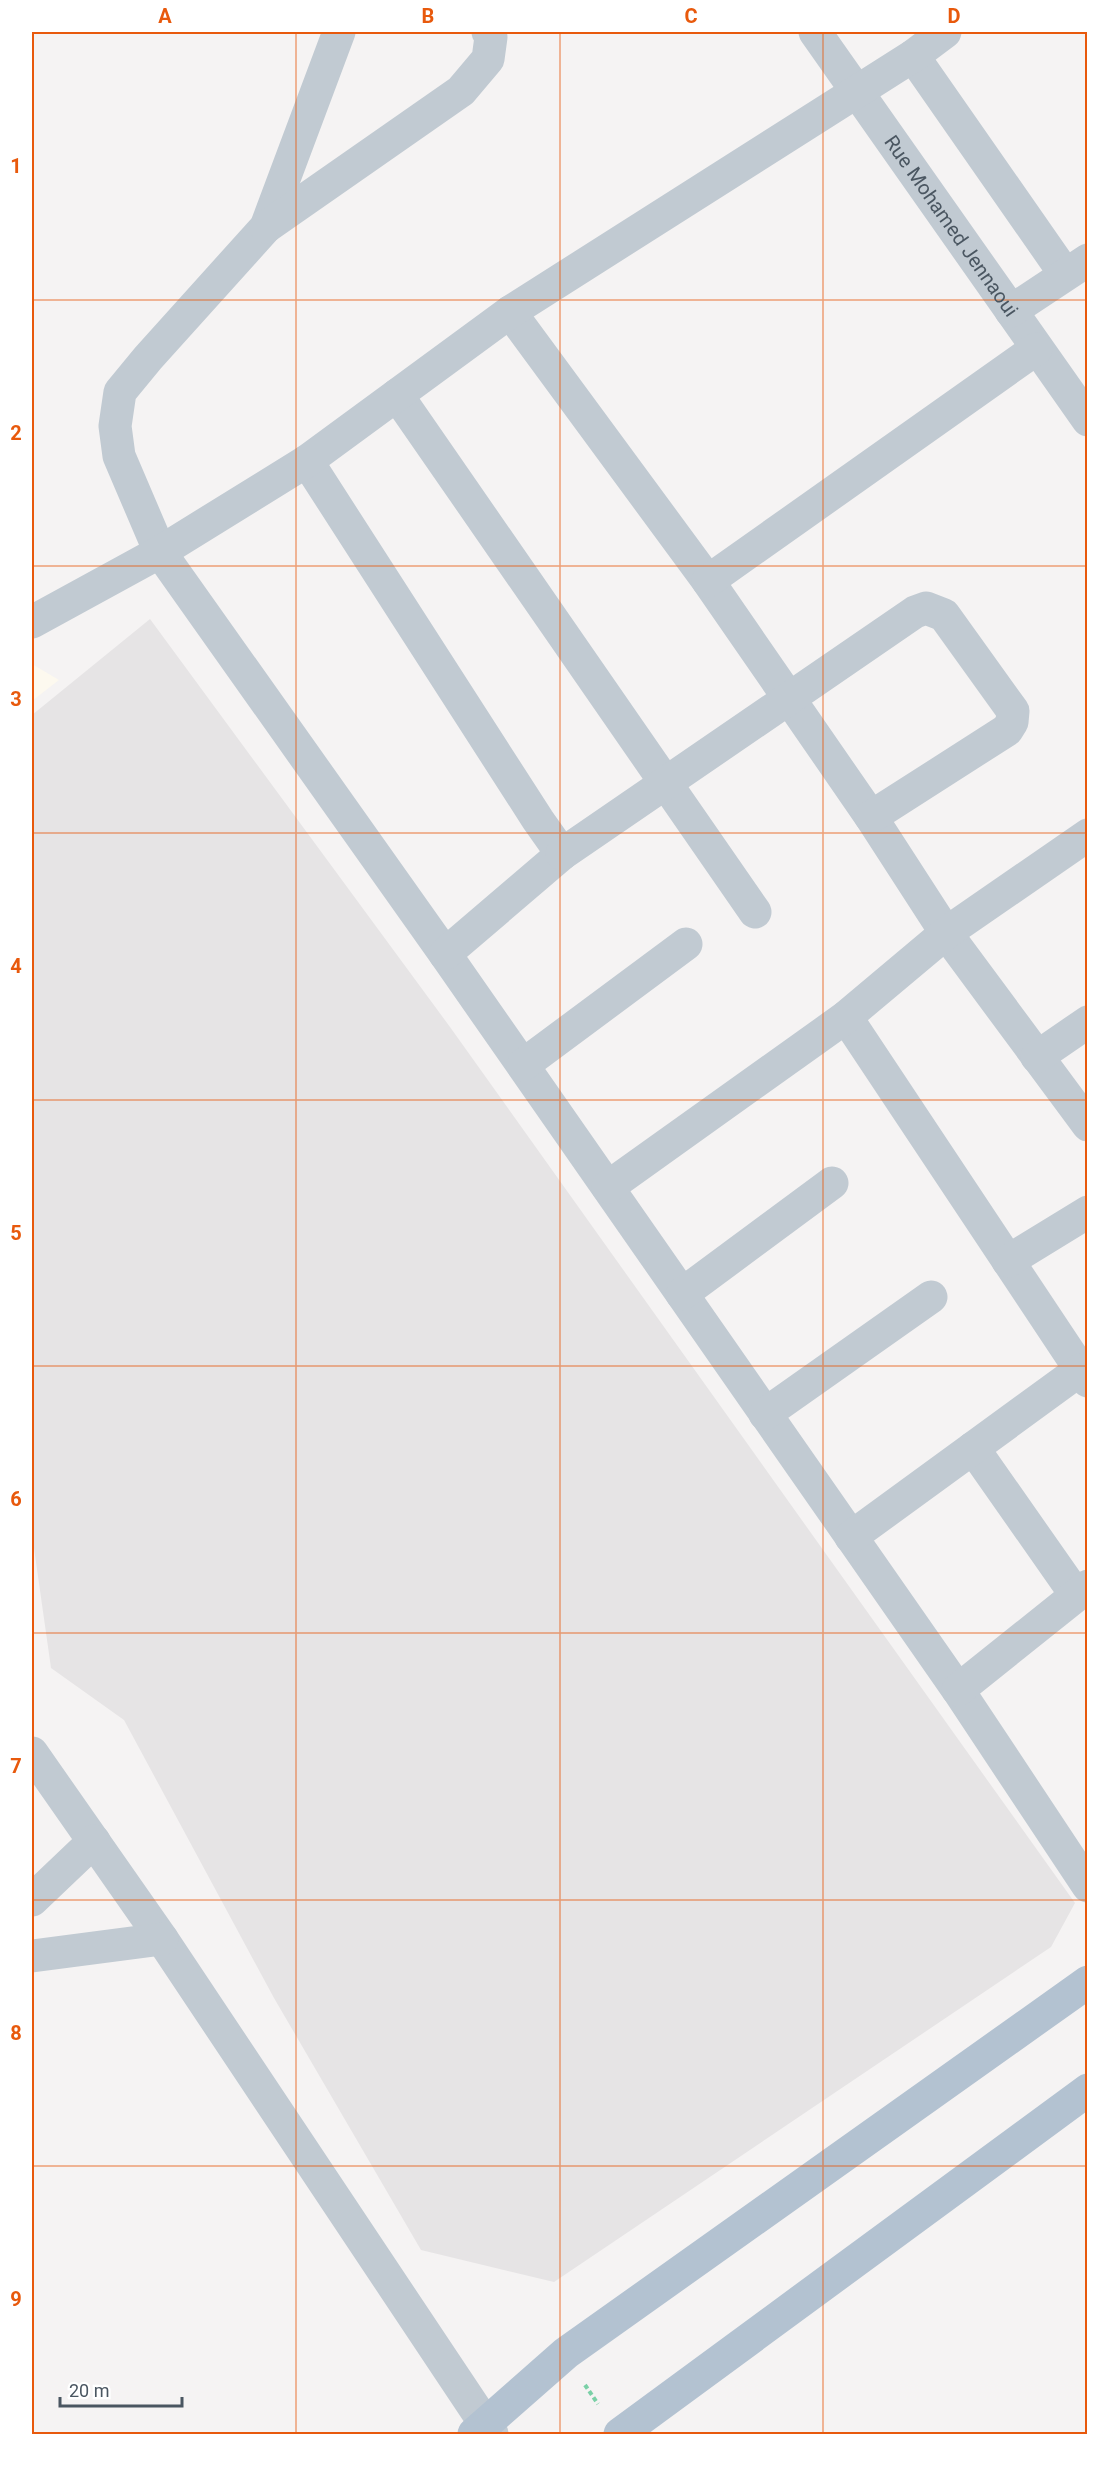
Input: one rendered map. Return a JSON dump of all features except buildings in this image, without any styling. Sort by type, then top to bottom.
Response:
[{"type":"main road","points":[[484,2432],[566,2354],[1088,1982]]},
{"type":"main road","points":[[612,2424],[1086,2096]]},
{"type":"street","points":[[266,227],[339,32]]},
{"type":"street","points":[[488,32],[491,38],[488,59],[461,91],[266,227],[148,358],[120,393],[115,426],[119,456],[160,552],[523,1065],[958,1690],[1088,1886]]},
{"type":"street","name":"Rue Mohamed Jennaoui","points":[[815,32],[1088,420]]},
{"type":"street","points":[[32,622],[160,552],[307,461],[510,312],[913,56],[945,32]]},
{"type":"street","points":[[913,56],[1076,267],[1011,311]]},
{"type":"street","points":[[510,312],[708,581],[872,817],[946,933],[1088,1125]]},
{"type":"street","points":[[708,581],[1036,349]]},
{"type":"street","points":[[397,395],[755,912]]},
{"type":"street","points":[[307,461],[562,854]]},
{"type":"street","points":[[445,954],[562,854],[915,612],[926,608],[945,615],[1013,711],[1012,722],[1007,730],[872,817]]},
{"type":"street","points":[[608,1187],[846,1017],[946,933],[1088,835]]},
{"type":"street","points":[[523,1065],[686,944]]},
{"type":"street","points":[[846,1017],[1084,1376],[973,1448],[851,1537]]},
{"type":"street","points":[[1037,1057],[1088,1022]]},
{"type":"street","points":[[682,1294],[832,1183]]},
{"type":"street","points":[[1008,1261],[1088,1212]]},
{"type":"street","points":[[765,1414],[931,1297]]},
{"type":"street","points":[[958,1690],[1082,1591],[973,1448]]},
{"type":"street","points":[[32,1753],[162,1939],[484,2432]]},
{"type":"street","points":[[32,1900],[94,1841]]},
{"type":"street","points":[[32,1956],[162,1939]]},
{"type":"path","points":[[566,2354],[612,2424]]},
{"type":"shaded area","points":[[150,619],[450,1027],[1075,1903],[1051,1947],[554,2282],[421,2250],[274,1998],[124,1720],[51,1668],[32,1534],[32,715]]},
{"type":"shaded area","points":[[32,664],[59,680],[32,701]]}]
